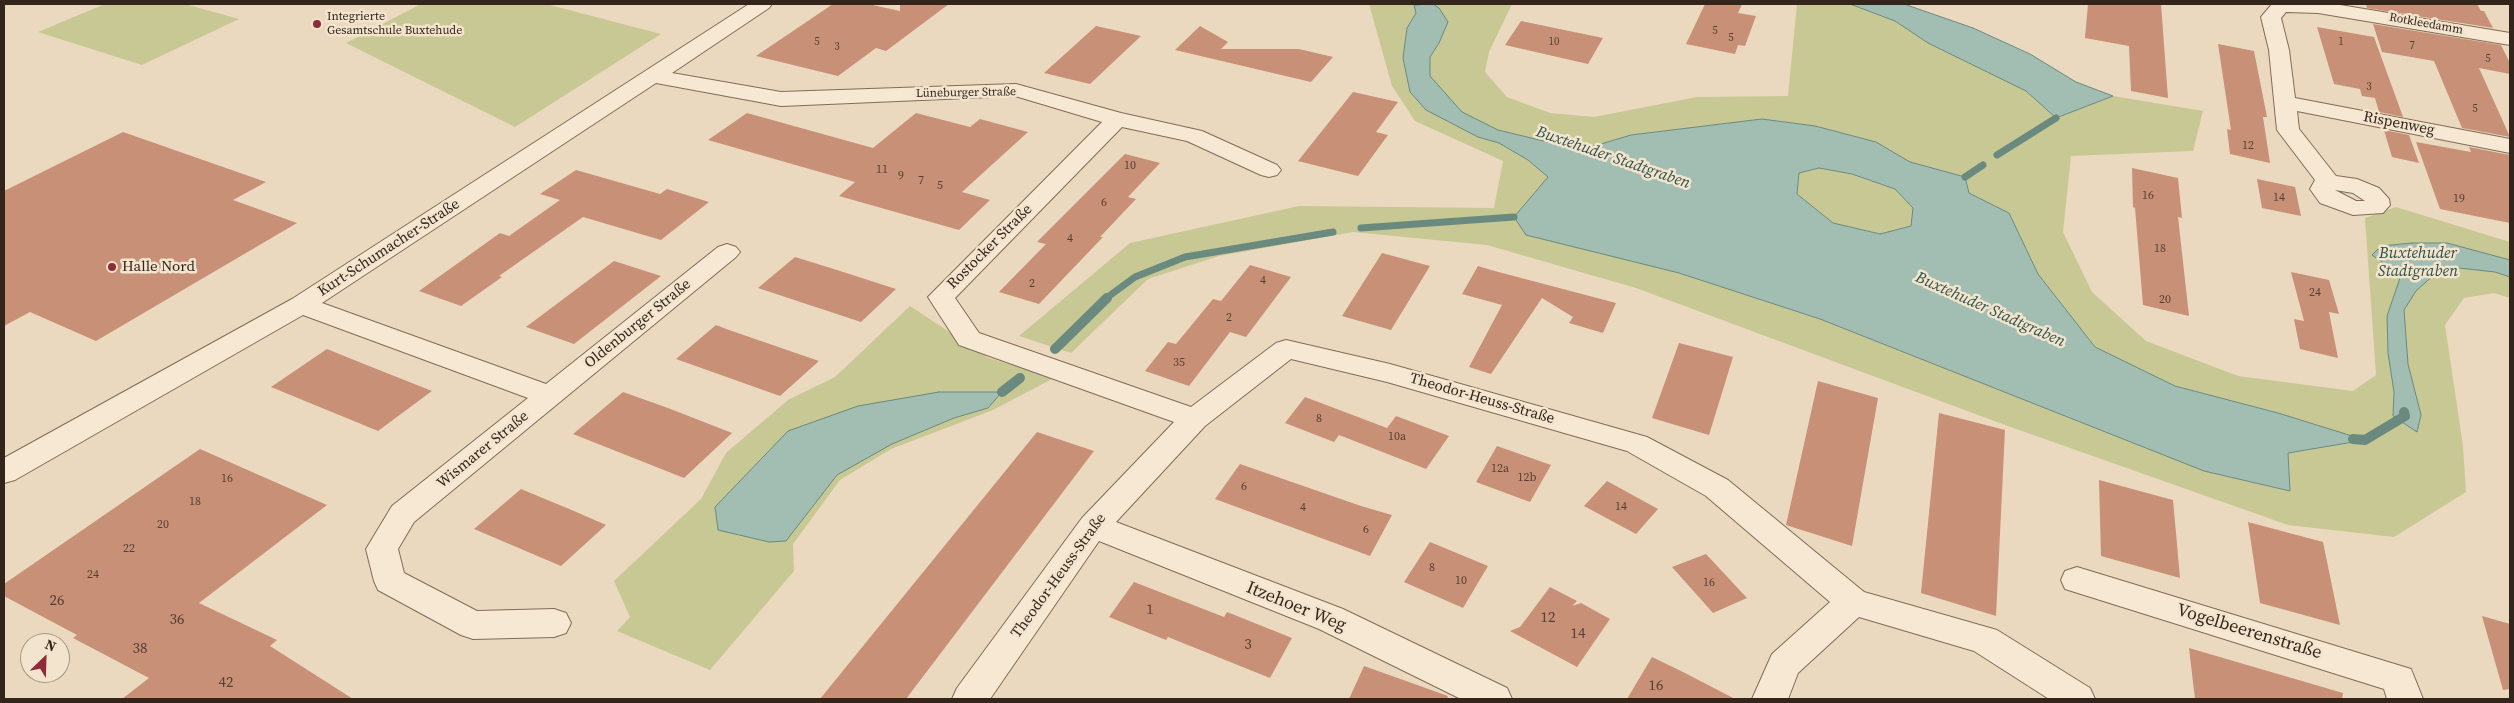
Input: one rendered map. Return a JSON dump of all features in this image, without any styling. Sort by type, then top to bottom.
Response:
[{"type":"street","name":"Kurt-Schumacher-Straße","points":[[4,472],[300,305],[762,4]]},
{"type":"street","name":"Rotkleedamm","points":[[2287,103],[2279,50],[2271,17],[2281,6],[2383,10],[2510,39]]},
{"type":"street","name":"Lüneburger Straße","points":[[652,76],[781,99],[1016,90],[1117,119],[1194,136],[1269,170]]},
{"type":"street","name":"Rispenweg","points":[[2287,103],[2510,146]]},
{"type":"street","points":[[2287,103],[2288,130],[2329,182]]},
{"type":"street","name":"Rostocker Straße","points":[[1117,119],[941,297],[968,339],[1195,419]]},
{"type":"street","name":"Oldenburger Straße","points":[[550,396],[727,252]]},
{"type":"street","name":"Wismarer Straße","points":[[300,305],[550,396]]},
{"type":"street","name":"Theodor-Heuss-Straße","points":[[970,699],[1093,526],[1195,419],[1286,349],[1390,373],[1637,444],[1717,488],[1852,602],[1985,640],[2077,699]]},
{"type":"street","name":"Wismarer Straße","points":[[550,396],[403,514],[382,549],[390,581],[473,625],[554,623]]},
{"type":"street","name":"Itzehoer Weg","points":[[1093,526],[1331,620],[1494,699]]},
{"type":"street","name":"Vogelbeerenstraße","points":[[2078,580],[2399,679],[2405,699]]},
{"type":"street","points":[[1770,699],[1784,664],[1852,602]]},
{"type":"green space","points":[[105,4],[185,4],[239,19],[142,65],[38,32]]},
{"type":"green space","points":[[421,4],[546,4],[661,34],[515,127],[346,43]]},
{"type":"green space","points":[[1369,4],[1512,4],[1489,52],[1485,72],[1507,97],[1550,113],[1594,117],[1697,97],[1788,96],[1797,4],[1850,4],[1895,21],[1928,43],[2026,91],[2056,118],[2113,96],[2203,111],[2193,151],[2071,156],[2063,232],[2092,292],[2146,341],[2238,376],[2353,391],[2376,375],[2365,218],[2396,207],[2510,242],[2510,298],[2494,293],[2464,298],[2445,325],[2463,446],[2466,492],[2394,537],[2288,525],[2005,425],[1636,288],[1487,245],[1353,232],[1219,256],[1148,279],[1071,353],[1019,336],[1130,243],[1299,206],[1494,208],[1503,161],[1415,121],[1392,86]],"holes":[[[1762,119],[1815,126],[1876,142],[1910,162],[1965,177],[1969,193],[2009,213],[2038,274],[2095,347],[2175,386],[2278,413],[2363,440],[2288,453],[2290,491],[2204,471],[1820,319],[1679,273],[1631,135]]]},
{"type":"green space","points":[[1819,168],[1852,174],[1895,189],[1913,208],[1911,226],[1880,234],[1833,223],[1797,194],[1799,173]]},
{"type":"green space","points":[[910,306],[989,358],[1054,378],[993,410],[891,449],[840,480],[793,544],[794,571],[710,670],[617,631],[630,617],[614,581],[701,499],[726,453],[788,400],[835,377]]},
{"type":"water","points":[[1433,4],[1439,8],[1448,22],[1439,43],[1430,57],[1430,76],[1462,112],[1498,130],[1581,150],[1631,135],[1762,119],[1815,126],[1876,142],[1910,162],[1965,177],[1969,193],[2009,213],[2038,274],[2095,347],[2175,386],[2278,413],[2365,440],[2288,453],[2290,491],[2204,471],[1820,319],[1679,273],[1526,235],[1514,217],[1548,177],[1528,160],[1499,143],[1478,137],[1426,110],[1410,92],[1403,58],[1407,28],[1416,13],[1414,5]],"holes":[[[1819,168],[1852,174],[1895,189],[1913,208],[1911,226],[1880,234],[1833,223],[1797,194],[1799,173]]]},
{"type":"water","points":[[1850,4],[1904,4],[1973,28],[2030,54],[2076,82],[2113,96],[2056,118],[2026,91],[1928,43],[1895,21]]},
{"type":"water","name":"Buxtehuder Stadtgraben","points":[[2412,243],[2447,243],[2510,260],[2510,277],[2495,272],[2459,268],[2437,272],[2416,291],[2404,310],[2408,364],[2421,415],[2417,432],[2393,416],[2394,392],[2388,353],[2387,316],[2401,275],[2372,255],[2381,246]]},
{"type":"water","points":[[939,392],[1002,392],[988,408],[954,418],[892,444],[837,475],[786,541],[769,542],[718,530],[715,507],[788,431],[858,406]]},
{"type":"building","points":[[833,4],[868,4],[900,11],[900,4],[949,4],[886,51],[876,48],[838,76],[756,56]]},
{"type":"building","points":[[1705,4],[1742,4],[1738,13],[1756,16],[1745,46],[1738,45],[1735,54],[1686,44]]},
{"type":"building","points":[[2088,4],[2161,4],[2168,98],[2131,91],[2129,46],[2085,38]]},
{"type":"building","points":[[2366,4],[2477,4],[2481,11],[2484,11],[2493,28],[2367,8]]},
{"type":"building","points":[[1521,21],[1603,38],[1588,64],[1505,45]]},
{"type":"building","points":[[2373,24],[2501,45],[2510,63],[2510,74],[2479,68],[2510,137],[2462,128],[2434,61],[2382,52]]},
{"type":"building","points":[[1096,26],[1141,36],[1090,84],[1044,73]]},
{"type":"building","points":[[1200,26],[1228,42],[1221,49],[1299,49],[1333,57],[1311,82],[1175,50]]},
{"type":"building","points":[[2317,27],[2374,37],[2403,117],[2379,112],[2375,98],[2362,96],[2360,89],[2334,84]]},
{"type":"building","points":[[2218,44],[2254,51],[2267,117],[2263,117],[2270,163],[2230,154],[2227,129],[2231,130]]},
{"type":"building","points":[[1353,92],[1398,102],[1376,132],[1388,135],[1358,176],[1298,161]]},
{"type":"building","points":[[747,113],[873,148],[916,113],[970,127],[980,119],[1028,132],[962,192],[990,200],[959,230],[839,196],[855,182],[708,140]]},
{"type":"building","points":[[2384,130],[2409,135],[2419,163],[2392,157]]},
{"type":"building","name":"Halle Nord","points":[[123,132],[266,182],[233,200],[297,223],[96,341],[30,312],[4,326],[4,191]]},
{"type":"building","points":[[2416,142],[2471,152],[2469,147],[2510,155],[2510,223],[2440,209]]},
{"type":"building","points":[[1125,154],[1160,163],[1128,197],[1136,199],[1100,237],[1103,237],[1039,304],[999,292],[1046,244],[1037,242]]},
{"type":"building","points":[[2132,168],[2178,178],[2182,218],[2178,217],[2189,316],[2143,305],[2135,208],[2133,207]]},
{"type":"building","points":[[576,170],[660,194],[667,189],[709,202],[661,240],[583,217],[499,276],[502,277],[461,306],[419,291],[500,233],[509,236],[560,200],[540,194]]},
{"type":"building","points":[[2257,179],[2295,187],[2301,216],[2262,208]]},
{"type":"building","points":[[1382,253],[1430,266],[1391,330],[1342,316]]},
{"type":"building","points":[[795,257],[896,289],[861,322],[758,288]]},
{"type":"building","points":[[614,261],[661,276],[574,344],[526,327]]},
{"type":"building","points":[[1250,265],[1291,277],[1246,337],[1230,332],[1189,386],[1145,371],[1168,342],[1176,344],[1213,299],[1221,301]]},
{"type":"building","points":[[1478,266],[1616,303],[1603,333],[1569,323],[1573,317],[1542,298],[1491,374],[1469,367],[1502,305],[1462,294]]},
{"type":"building","points":[[2291,272],[2329,280],[2339,314],[2329,312],[2338,358],[2300,349],[2294,319],[2304,321]]},
{"type":"building","points":[[716,325],[819,361],[780,396],[676,359]]},
{"type":"building","points":[[1679,343],[1733,357],[1709,435],[1652,418]]},
{"type":"building","points":[[327,349],[432,391],[378,431],[271,387]]},
{"type":"building","points":[[1818,381],[1878,398],[1852,546],[1786,525]]},
{"type":"building","points":[[623,392],[732,433],[684,478],[573,434]]},
{"type":"building","points":[[1305,397],[1387,428],[1396,416],[1449,436],[1426,469],[1339,435],[1334,442],[1285,423]]},
{"type":"building","points":[[1939,413],[2005,430],[1996,616],[1921,593]]},
{"type":"building","points":[[1037,432],[1094,451],[906,699],[820,699]]},
{"type":"building","points":[[1497,446],[1551,465],[1530,502],[1476,482]]},
{"type":"building","points":[[200,449],[327,505],[199,603],[277,640],[270,646],[353,699],[122,699],[149,678],[73,638],[77,635],[4,596],[4,584]]},
{"type":"building","points":[[1240,464],[1392,515],[1370,556],[1215,499]]},
{"type":"building","points":[[2099,480],[2173,500],[2180,578],[2101,556]]},
{"type":"building","points":[[1607,481],[1658,509],[1636,534],[1584,506]]},
{"type":"building","points":[[521,489],[606,525],[561,566],[474,529]]},
{"type":"building","points":[[2248,522],[2323,542],[2340,625],[2260,603]]},
{"type":"building","points":[[1430,542],[1488,566],[1463,608],[1404,582]]},
{"type":"building","points":[[1706,554],[1747,598],[1713,613],[1672,567]]},
{"type":"building","points":[[1134,582],[1224,617],[1227,612],[1292,638],[1270,678],[1168,637],[1166,640],[1109,617]]},
{"type":"building","points":[[1550,587],[1577,601],[1572,606],[1581,603],[1610,619],[1577,667],[1510,631],[1520,627]]},
{"type":"building","points":[[2482,616],[2510,624],[2510,689],[2503,690]]},
{"type":"building","points":[[2189,648],[2343,693],[2342,699],[2195,699]]},
{"type":"building","points":[[1652,657],[1685,673],[1735,699],[1627,699]]},
{"type":"building","points":[[1364,666],[1448,696],[1447,699],[1349,699]]},
{"type":"waterway","points":[[1997,155],[2056,118]]},
{"type":"waterway","points":[[1965,177],[1983,165]]},
{"type":"waterway","points":[[1361,228],[1514,217]]},
{"type":"waterway","points":[[1105,299],[1135,277],[1185,257],[1333,232]]},
{"type":"waterway","points":[[1055,349],[1107,298]]},
{"type":"waterway","points":[[1002,392],[1020,378]]},
{"type":"waterway","name":"Buxtehuder Stadtgraben","points":[[2353,439],[2365,440],[2405,416],[2404,412]]},
{"type":"place","name":"Integrierte Gesamtschule Buxtehude","points":[[317,24]]},
{"type":"place","name":"Halle Nord","points":[[112,267]]}]
